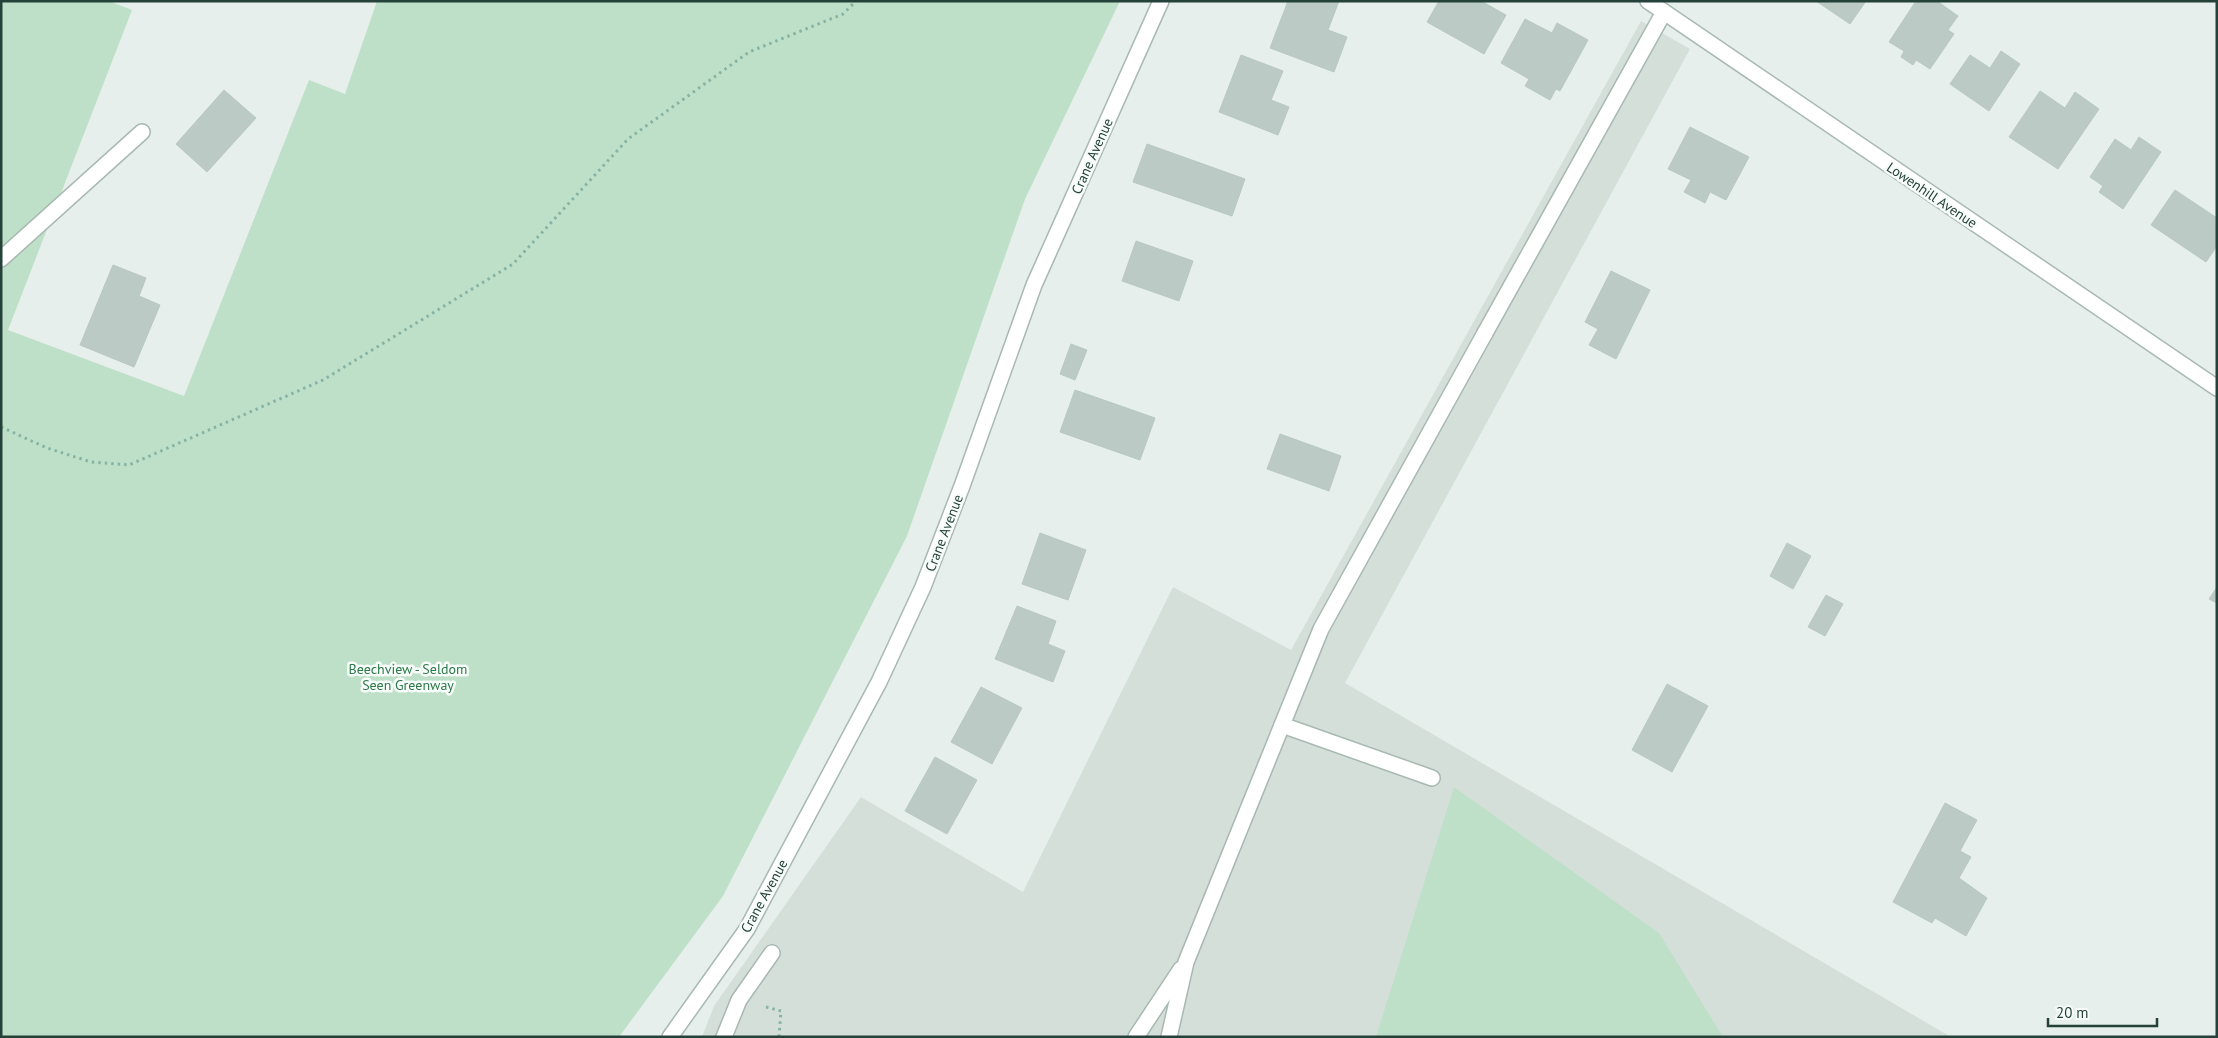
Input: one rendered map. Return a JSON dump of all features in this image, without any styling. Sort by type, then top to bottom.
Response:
[{"type":"street","name":"Crane Avenue","points":[[670,1037],[746,929],[879,682],[927,578],[1034,285],[1161,1]]},
{"type":"street","name":"Lowenhill Avenue","points":[[1648,1],[2217,388]]},
{"type":"street","points":[[1170,1037],[1186,962],[1322,629],[1664,12]]},
{"type":"street","points":[[1,259],[142,132]]},
{"type":"street","points":[[1282,725],[1432,778]]},
{"type":"street","points":[[724,1037],[739,1000],[772,953]]},
{"type":"street","points":[[1136,1037],[1186,962]]},
{"type":"path","points":[[1,428],[47,448],[92,462],[129,465],[322,380],[513,264],[628,139],[749,52],[843,14],[856,1]]},
{"type":"path","points":[[739,1000],[781,1011],[780,1037]]},
{"type":"shaded area","points":[[1641,21],[1690,49],[1345,683],[1951,1037],[702,1037],[714,1006],[861,797],[1023,892],[1173,587],[1291,650]]},
{"type":"green space","name":"Beechview - Seldom Seen Greenway","points":[[1,1],[109,1],[132,10],[8,330],[184,396],[309,80],[345,94],[377,1],[1120,1],[1025,199],[907,536],[723,896],[619,1037],[1,1037]]},
{"type":"green space","points":[[1454,787],[1659,933],[1723,1037],[1376,1037]]},
{"type":"building","points":[[1288,1],[1339,1],[1328,30],[1347,37],[1334,72],[1270,48]]},
{"type":"building","points":[[1439,1],[1481,1],[1506,15],[1484,54],[1427,22]]},
{"type":"building","points":[[1816,1],[1866,1],[1850,24]]},
{"type":"building","points":[[1916,1],[1937,1],[1958,16],[1948,30],[1954,34],[1930,69],[1916,60],[1913,65],[1901,57],[1904,51],[1889,42]]},
{"type":"building","points":[[1525,19],[1552,33],[1557,23],[1588,40],[1560,91],[1556,89],[1550,100],[1525,86],[1529,79],[1501,63]]},
{"type":"building","points":[[2001,51],[2020,64],[1989,111],[1950,84],[1970,55],[1990,68]]},
{"type":"building","points":[[1241,55],[1283,71],[1271,100],[1289,107],[1278,135],[1219,112]]},
{"type":"building","points":[[224,90],[256,118],[207,172],[176,144]]},
{"type":"building","points":[[2040,91],[2065,108],[2075,92],[2099,109],[2058,169],[2009,137]]},
{"type":"building","points":[[1690,127],[1749,157],[1726,200],[1710,192],[1705,203],[1684,192],[1691,180],[1668,169]]},
{"type":"building","points":[[2139,137],[2161,152],[2123,209],[2099,192],[2103,186],[2090,177],[2115,139],[2131,150]]},
{"type":"building","points":[[1147,144],[1245,179],[1232,216],[1133,182]]},
{"type":"building","points":[[2175,190],[2217,218],[2217,246],[2206,262],[2151,225]]},
{"type":"building","points":[[1136,241],[1193,261],[1179,301],[1122,281]]},
{"type":"building","points":[[113,265],[146,278],[139,296],[160,305],[134,367],[80,345]]},
{"type":"building","points":[[1611,271],[1650,290],[1616,359],[1589,345],[1598,329],[1585,322]]},
{"type":"building","points":[[1071,344],[1087,350],[1075,380],[1060,374]]},
{"type":"building","points":[[1075,390],[1155,418],[1140,460],[1060,432]]},
{"type":"building","points":[[1280,434],[1341,456],[1329,491],[1267,469]]},
{"type":"building","points":[[1040,533],[1086,550],[1068,600],[1022,584]]},
{"type":"building","points":[[1787,543],[1811,556],[1793,589],[1770,576]]},
{"type":"building","points":[[2217,587],[2217,603],[2209,599]]},
{"type":"building","points":[[1826,595],[1843,604],[1825,636],[1808,627]]},
{"type":"building","points":[[1017,606],[1056,621],[1048,644],[1065,651],[1053,682],[995,659]]},
{"type":"building","points":[[1667,684],[1708,706],[1672,772],[1632,750]]},
{"type":"building","points":[[981,687],[1022,708],[992,764],[951,742]]},
{"type":"building","points":[[935,757],[977,780],[947,834],[905,811]]},
{"type":"building","points":[[1945,803],[1977,820],[1960,851],[1971,857],[1959,878],[1987,898],[1966,936],[1935,918],[1932,923],[1893,902]]}]
